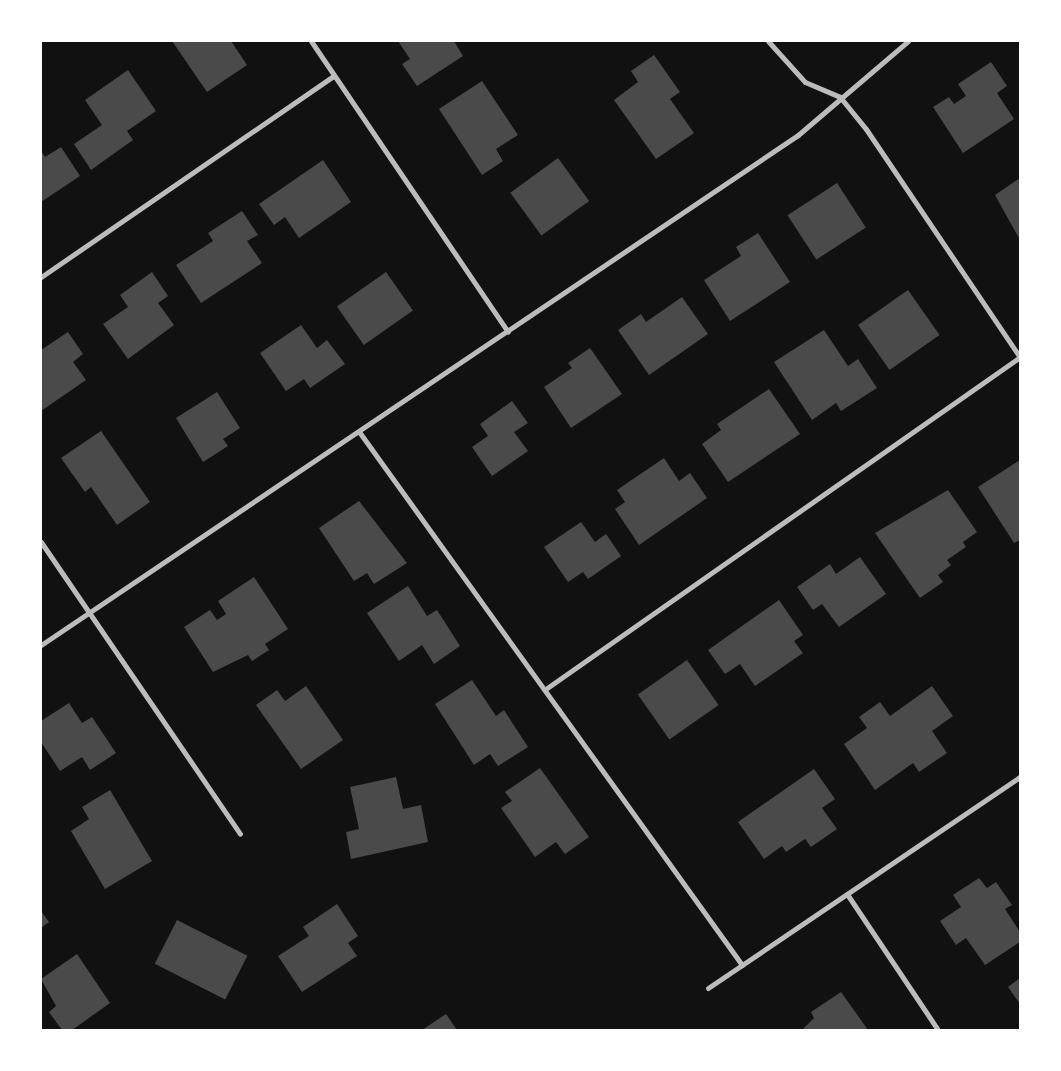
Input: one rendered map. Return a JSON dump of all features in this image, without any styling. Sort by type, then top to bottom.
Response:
[{"type":"street","points":[[311,41],[508,332]]},
{"type":"street","points":[[547,688],[1020,357],[840,97],[805,82],[768,41]]},
{"type":"street","points":[[41,645],[360,433],[798,134],[908,41]]},
{"type":"street","points":[[41,277],[334,76]]},
{"type":"street","points":[[360,433],[547,688],[742,965]]},
{"type":"street","points":[[41,542],[240,834]]},
{"type":"street","points":[[708,988],[1020,777]]},
{"type":"street","points":[[847,894],[938,1030]]},
{"type":"building","points":[[172,41],[231,41],[247,65],[207,92]]},
{"type":"building","points":[[398,41],[454,41],[463,56],[417,86],[402,64],[410,59]]},
{"type":"building","points":[[654,55],[680,92],[670,99],[694,133],[656,159],[614,100],[638,82],[631,71]]},
{"type":"building","points":[[991,62],[1007,86],[997,93],[1014,119],[963,153],[933,107],[949,97],[954,104],[966,96],[958,84]]},
{"type":"building","points":[[128,70],[156,111],[127,131],[133,140],[91,170],[74,144],[102,125],[85,100]]},
{"type":"building","points":[[482,81],[518,135],[496,149],[503,161],[482,175],[439,109]]},
{"type":"building","points":[[61,147],[80,176],[41,202],[41,151],[45,157]]},
{"type":"building","points":[[558,158],[589,201],[541,236],[510,193]]},
{"type":"building","points":[[323,160],[351,202],[299,238],[285,217],[274,225],[259,204]]},
{"type":"building","points":[[1020,178],[1020,240],[995,195]]},
{"type":"building","points":[[837,183],[866,227],[816,260],[788,215]]},
{"type":"building","points":[[242,211],[258,235],[247,241],[262,263],[201,303],[176,265],[213,241],[208,233]]},
{"type":"building","points":[[758,233],[790,282],[730,321],[704,280],[741,256],[736,247]]},
{"type":"building","points":[[152,272],[168,296],[158,303],[174,325],[128,359],[103,324],[128,307],[120,295]]},
{"type":"building","points":[[386,272],[413,311],[364,345],[337,306]]},
{"type":"building","points":[[908,290],[940,335],[890,370],[858,325]]},
{"type":"building","points":[[682,297],[708,334],[649,375],[618,330],[641,314],[646,322]]},
{"type":"building","points":[[301,325],[317,348],[327,340],[345,364],[310,388],[304,379],[286,391],[260,353]]},
{"type":"building","points":[[824,330],[848,366],[858,359],[877,388],[841,411],[836,403],[812,420],[774,362]]},
{"type":"building","points":[[68,332],[83,354],[73,362],[86,380],[41,411],[41,350]]},
{"type":"building","points":[[590,348],[622,394],[571,428],[544,387],[572,368],[568,363]]},
{"type":"building","points":[[769,389],[800,434],[728,482],[702,444],[721,430],[717,424]]},
{"type":"building","points":[[217,392],[240,428],[223,439],[228,446],[203,462],[176,418]]},
{"type":"building","points":[[512,401],[528,423],[514,432],[528,451],[492,476],[472,447],[488,436],[480,424]]},
{"type":"building","points":[[101,431],[150,502],[117,525],[91,487],[85,492],[61,458]]},
{"type":"building","points":[[664,458],[679,481],[690,473],[707,498],[639,545],[615,509],[625,502],[617,490]]},
{"type":"building","points":[[1020,460],[1020,540],[1014,543],[978,487]]},
{"type":"building","points":[[948,490],[977,532],[963,542],[966,547],[947,560],[951,565],[938,575],[943,582],[920,598],[875,533]]},
{"type":"building","points":[[359,501],[407,563],[374,584],[367,573],[354,581],[319,528]]},
{"type":"building","points":[[581,522],[595,542],[606,534],[621,556],[588,579],[583,572],[568,582],[544,547]]},
{"type":"building","points":[[860,557],[886,594],[839,627],[822,604],[813,610],[797,587],[830,564],[836,574]]},
{"type":"building","points":[[254,577],[288,629],[265,644],[269,650],[252,661],[248,655],[213,672],[184,627],[210,610],[217,620],[226,614],[218,601]]},
{"type":"building","points":[[408,586],[427,616],[437,610],[460,646],[434,664],[422,645],[399,661],[367,613]]},
{"type":"building","points":[[779,600],[803,635],[794,641],[803,653],[755,686],[740,664],[725,674],[708,650]]},
{"type":"building","points":[[687,660],[719,705],[669,739],[638,694]]},
{"type":"building","points":[[472,680],[496,716],[504,710],[528,747],[498,766],[490,754],[474,765],[435,704]]},
{"type":"building","points":[[306,686],[343,740],[301,769],[256,705],[277,690],[285,701]]},
{"type":"building","points":[[932,686],[953,716],[932,731],[947,753],[919,772],[913,763],[875,790],[844,744],[867,728],[859,717],[880,702],[890,716]]},
{"type":"building","points":[[69,703],[82,723],[92,717],[116,753],[90,770],[82,757],[60,771],[41,742],[41,721]]},
{"type":"building","points":[[540,768],[589,837],[565,854],[556,842],[535,857],[501,808],[512,801],[505,792]]},
{"type":"building","points":[[814,769],[835,799],[822,808],[837,829],[811,847],[805,839],[786,852],[782,846],[764,859],[738,822]]},
{"type":"building","points":[[396,777],[403,809],[421,805],[428,842],[351,859],[346,832],[359,829],[350,787]]},
{"type":"building","points":[[110,790],[152,861],[105,889],[71,831],[89,819],[82,807]]},
{"type":"building","points":[[979,878],[987,888],[996,882],[1012,905],[1005,909],[1020,932],[1020,942],[985,965],[966,938],[956,945],[940,921],[961,907],[953,895]]},
{"type":"building","points":[[337,904],[358,936],[348,943],[357,956],[302,992],[278,956],[309,936],[303,927]]},
{"type":"building","points":[[41,911],[49,922],[41,928]]},
{"type":"building","points":[[177,920],[247,956],[225,1000],[155,964]]},
{"type":"building","points":[[77,954],[110,1003],[72,1030],[62,1030],[49,1012],[56,1006],[41,979]]},
{"type":"building","points":[[1020,978],[1020,1004],[1008,987]]},
{"type":"building","points":[[841,992],[868,1030],[802,1030],[814,1018],[811,1012]]},
{"type":"building","points":[[446,1014],[457,1030],[422,1030]]}]
